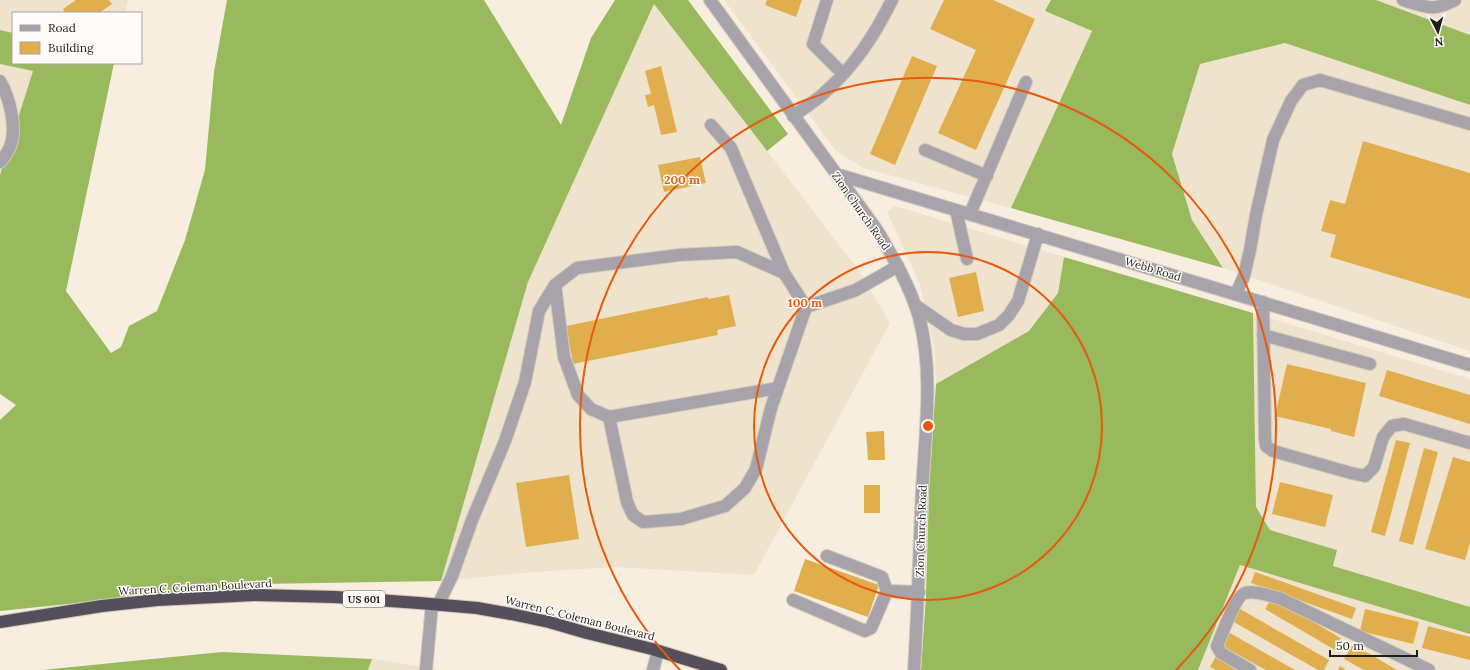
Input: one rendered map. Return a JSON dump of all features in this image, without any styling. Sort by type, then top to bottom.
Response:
[{"type":"highway","name":"Warren C. Coleman Boulevard","points":[[0,622],[102,606],[157,600],[254,595],[335,597],[477,608],[512,614],[549,622],[658,651],[721,670]]},
{"type":"street","points":[[827,0],[813,44],[843,74]]},
{"type":"street","points":[[793,116],[823,94],[866,48],[892,0]]},
{"type":"street","points":[[1403,0],[1428,7],[1436,7],[1444,6],[1455,0]]},
{"type":"street","name":"Zion Church Road","points":[[716,3],[793,116],[877,230],[898,266],[919,318],[925,350],[927,396],[919,545],[919,592],[914,670]]},
{"type":"street","points":[[1236,294],[1244,276],[1273,140],[1291,101],[1303,85],[1320,80],[1470,124]]},
{"type":"street","points":[[0,82],[10,104],[12,133],[10,148],[0,162]]},
{"type":"street","points":[[970,214],[1026,82]]},
{"type":"street","points":[[710,125],[731,148],[784,273],[806,307]]},
{"type":"street","points":[[924,150],[986,176]]},
{"type":"street","name":"Webb Road","points":[[836,174],[1470,365]]},
{"type":"street","points":[[956,210],[967,259]]},
{"type":"street","points":[[915,305],[951,330],[964,334],[977,334],[999,325],[1009,315],[1018,301],[1038,234]]},
{"type":"street","points":[[426,670],[435,604],[452,576],[472,520],[505,441],[525,382],[539,311],[555,285],[576,268],[686,254],[737,252],[784,273]]},
{"type":"street","points":[[806,307],[856,290],[898,266]]},
{"type":"street","points":[[555,285],[564,357],[578,395],[591,409],[609,417],[778,388]]},
{"type":"street","points":[[1263,302],[1266,446],[1273,451],[1351,474],[1365,476],[1374,467],[1383,436],[1392,426],[1404,424],[1470,443]]},
{"type":"street","points":[[609,417],[627,502],[633,515],[643,522],[681,519],[725,506],[746,488],[756,469],[771,408],[806,307]]},
{"type":"street","points":[[1263,335],[1370,364]]},
{"type":"street","points":[[792,600],[865,630],[871,628],[887,590],[882,578],[827,556]]},
{"type":"street","points":[[887,590],[919,592]]},
{"type":"street","points":[[1250,670],[1221,653],[1217,646],[1237,600],[1243,593],[1253,592],[1279,598],[1428,670]]},
{"type":"street","points":[[653,670],[658,651]]},
{"type":"shaded area","points":[[0,0],[128,0],[125,12],[12,12],[12,33],[0,30]]},
{"type":"shaded area","points":[[724,0],[1051,0],[1045,11],[1092,31],[1011,208],[863,168],[835,150]]},
{"type":"shaded area","points":[[1376,0],[1470,0],[1470,35],[1377,1]]},
{"type":"shaded area","points":[[654,4],[860,272],[890,323],[754,575],[614,567],[535,572],[441,581],[528,282]]},
{"type":"shaded area","points":[[1285,43],[1470,105],[1470,351],[1223,268],[1192,220],[1172,154],[1200,64]]},
{"type":"shaded area","points":[[0,64],[34,71],[0,184]]},
{"type":"shaded area","points":[[895,206],[1064,257],[1058,293],[1029,331],[936,384],[934,347],[920,284],[887,212]]},
{"type":"shaded area","points":[[1253,313],[1470,379],[1470,607],[1333,566],[1337,550],[1270,530],[1256,508]]},
{"type":"shaded area","points":[[1240,565],[1470,634],[1470,670],[1198,670]]},
{"type":"shaded area","points":[[372,659],[441,670],[368,670]]},
{"type":"green space","points":[[227,0],[484,0],[561,125],[591,38],[615,0],[688,0],[788,134],[767,151],[654,4],[528,282],[441,581],[260,584],[0,611],[0,420],[16,405],[0,394],[0,175],[33,71],[0,64],[0,30],[12,33],[12,64],[114,64],[66,291],[111,353],[121,347],[129,326],[157,311],[185,240],[205,170],[214,72]]},
{"type":"green space","points":[[1051,0],[1376,0],[1470,35],[1470,105],[1285,43],[1200,64],[1172,154],[1192,220],[1223,268],[1011,208],[1092,31],[1045,11]]},
{"type":"green space","points":[[1064,257],[1253,313],[1256,507],[1270,530],[1337,550],[1333,566],[1470,607],[1470,634],[1240,565],[1198,670],[921,670],[926,596],[929,490],[936,384],[1029,331],[1058,293]]},
{"type":"green space","points":[[222,652],[372,659],[368,670],[42,670]]},
{"type":"building","points":[[76,0],[109,0],[112,4],[100,12],[64,12],[63,9]]},
{"type":"building","points":[[767,0],[802,0],[796,17],[765,5]]},
{"type":"building","points":[[944,0],[993,0],[1035,19],[976,150],[938,133],[976,50],[930,29]]},
{"type":"building","points":[[912,56],[937,66],[895,165],[870,154]]},
{"type":"building","points":[[661,66],[677,132],[661,135],[654,105],[648,107],[645,95],[651,94],[645,71]]},
{"type":"building","points":[[1363,141],[1470,173],[1470,299],[1330,257],[1336,235],[1321,231],[1330,200],[1345,204]]},
{"type":"building","points":[[700,157],[706,183],[664,192],[658,165]]},
{"type":"building","points":[[976,272],[984,311],[958,317],[949,278]]},
{"type":"building","points":[[729,295],[736,326],[717,330],[718,335],[573,364],[566,326],[708,297],[708,299]]},
{"type":"building","points":[[1287,364],[1366,383],[1354,437],[1331,431],[1331,429],[1275,416]]},
{"type":"building","points":[[1387,370],[1470,395],[1470,424],[1379,396]]},
{"type":"building","points":[[884,431],[885,460],[868,460],[866,432]]},
{"type":"building","points":[[1396,440],[1410,443],[1385,536],[1371,532]]},
{"type":"building","points":[[1424,448],[1438,452],[1413,545],[1399,541]]},
{"type":"building","points":[[1453,457],[1470,462],[1470,543],[1465,560],[1425,549]]},
{"type":"building","points":[[569,475],[579,539],[526,547],[516,483]]},
{"type":"building","points":[[1280,482],[1333,495],[1325,527],[1272,514]]},
{"type":"building","points":[[864,485],[880,485],[880,513],[864,513]]},
{"type":"building","points":[[805,559],[879,585],[868,617],[794,591]]},
{"type":"building","points":[[1255,572],[1356,608],[1352,619],[1251,583]]},
{"type":"building","points":[[1272,597],[1342,639],[1335,650],[1265,609]]},
{"type":"building","points":[[1240,609],[1329,660],[1324,670],[1318,670],[1232,621]]},
{"type":"building","points":[[1365,609],[1419,622],[1413,644],[1360,631]]},
{"type":"building","points":[[1428,626],[1470,637],[1470,660],[1422,648]]},
{"type":"building","points":[[1230,633],[1295,670],[1266,670],[1222,646]]},
{"type":"building","points":[[1353,644],[1397,670],[1364,670],[1344,659]]},
{"type":"building","points":[[1216,656],[1241,670],[1216,670],[1210,667]]},
{"type":"building","points":[[1340,666],[1346,670],[1338,670]]}]
